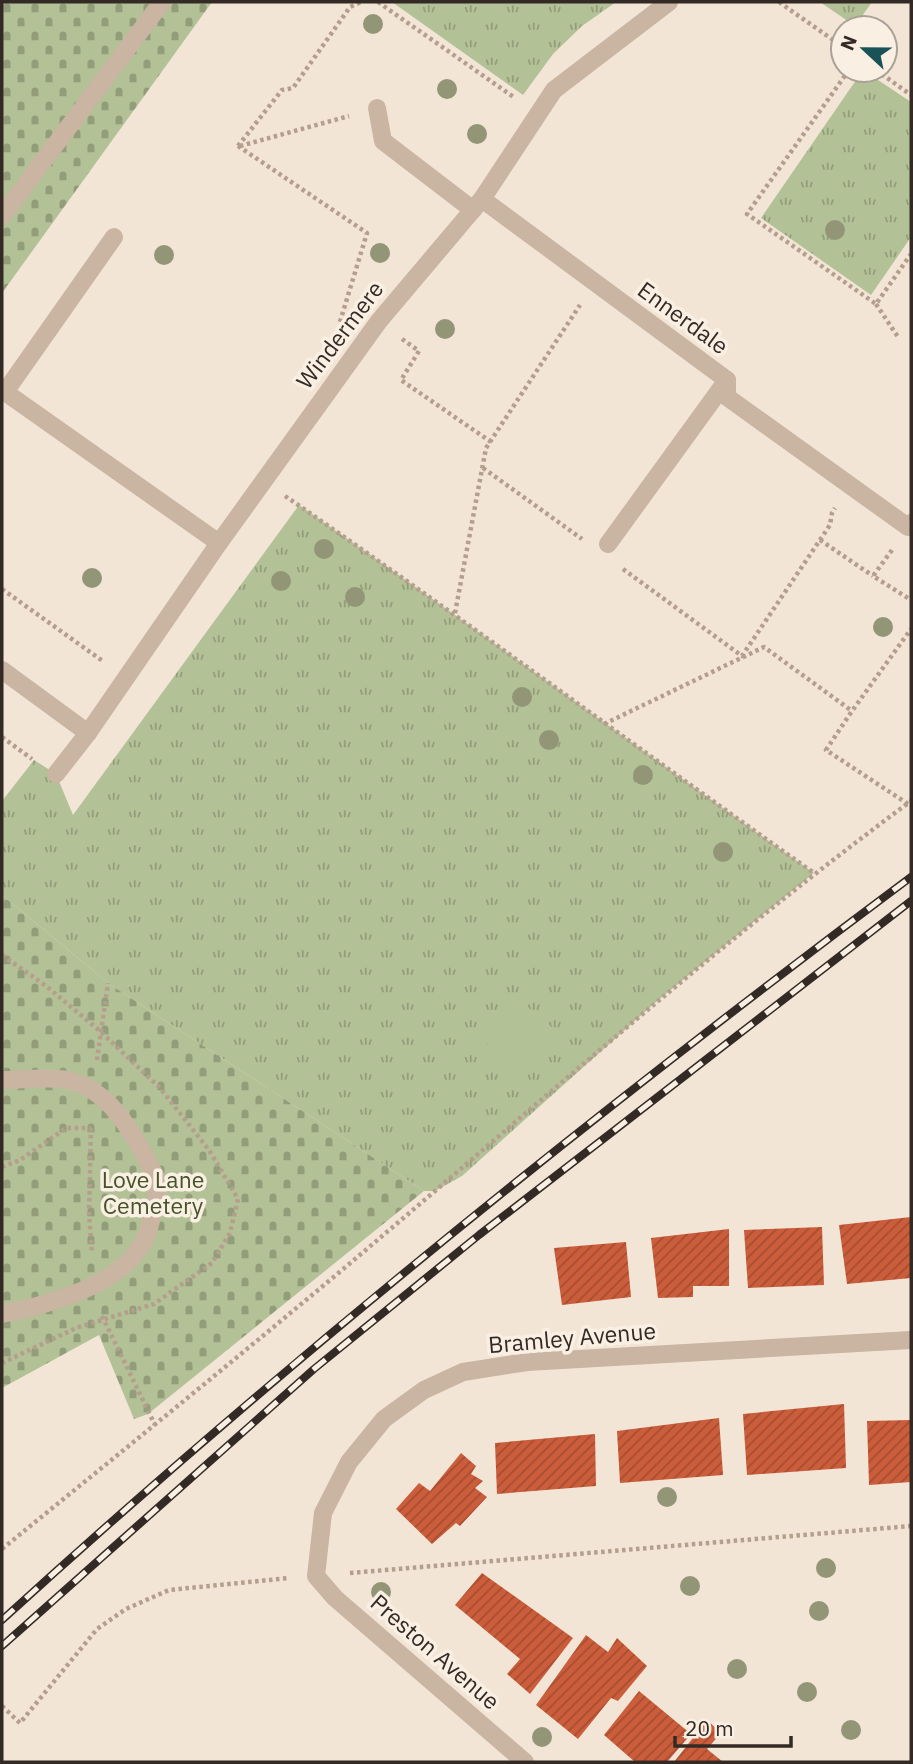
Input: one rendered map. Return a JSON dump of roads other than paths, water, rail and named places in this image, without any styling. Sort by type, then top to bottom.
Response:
[{"type":"street","points":[[2,216],[162,2]]},
{"type":"street","name":"Windermere","points":[[56,774],[88,733],[347,364],[379,321],[477,204],[554,90],[669,2]]},
{"type":"street","name":"Ennerdale","points":[[377,108],[383,141],[594,284],[727,380],[727,397],[910,525]]},
{"type":"street","points":[[114,237],[4,391],[219,544]]},
{"type":"street","points":[[603,550],[727,380]]},
{"type":"street","points":[[2,670],[88,733]]},
{"type":"street","points":[[2,1080],[67,1080],[93,1090],[128,1126],[159,1183],[144,1241],[122,1268],[94,1285],[41,1306],[2,1314]]},
{"type":"street","name":"Bramley Avenue","points":[[316,1576],[323,1513],[349,1462],[384,1419],[424,1390],[463,1372],[527,1362],[911,1340]]},
{"type":"street","name":"Preston Avenue","points":[[316,1576],[335,1598],[525,1762]]},
{"type":"railway","points":[[2,1620],[222,1425],[448,1237],[677,1055],[911,877]]},
{"type":"railway","points":[[2,1646],[314,1369],[479,1235],[911,901]]},
{"type":"park label","name":"Love Lane Cemetery","points":[[153,1193]]}]
